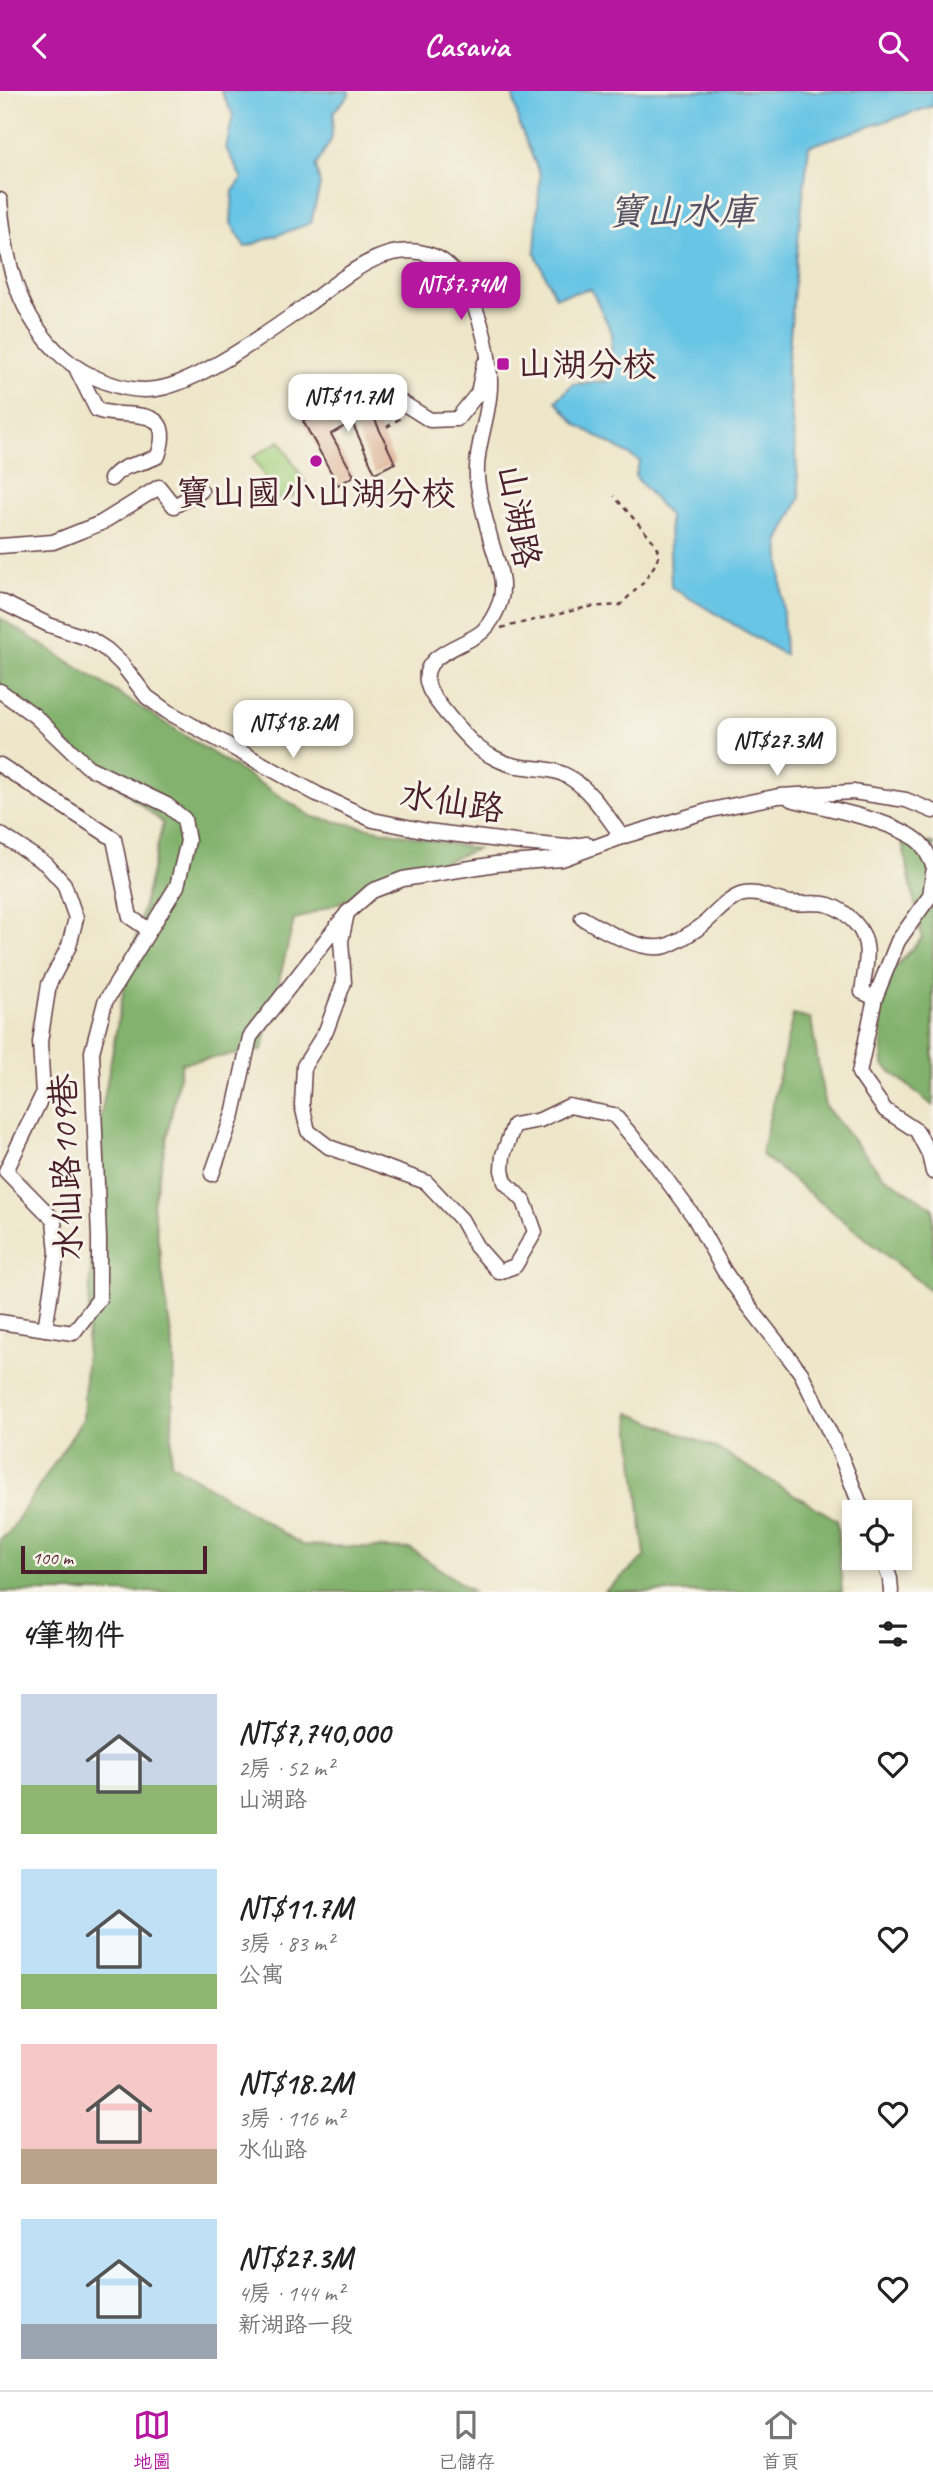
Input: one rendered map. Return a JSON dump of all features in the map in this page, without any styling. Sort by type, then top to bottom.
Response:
[{"type":"street","name":"山湖路","points":[[0,200],[8,253],[19,298],[36,328],[77,370],[131,388],[157,390],[194,376],[264,335],[347,275],[388,252],[411,251],[431,255],[447,263],[464,282],[476,309],[487,353],[491,385],[478,454],[477,479],[502,579],[501,600],[491,621],[481,633],[435,658],[426,675],[428,688],[476,746],[514,766],[544,768],[565,775],[580,785],[622,837]]},
{"type":"street","points":[[382,390],[430,420],[457,419],[478,393],[487,353]]},
{"type":"street","points":[[77,370],[97,410],[107,414],[142,414],[157,423],[162,432],[162,445],[158,456],[118,470],[110,479]]},
{"type":"street","points":[[0,546],[54,542],[101,523],[159,487],[174,506],[201,491]]},
{"type":"street","name":"水仙路","points":[[0,601],[49,625],[90,639],[114,656],[147,697],[168,712],[317,794],[373,820],[427,831],[567,847],[622,837]]},
{"type":"street","name":"水仙路109巷","points":[[0,691],[35,716],[88,767],[167,805],[184,819],[188,841],[177,886],[105,1002],[92,1052],[99,1299],[73,1333],[0,1322]]},
{"type":"street","points":[[0,765],[114,839],[130,917],[149,930]]},
{"type":"street","points":[[212,1174],[233,1114],[250,1037],[348,913],[372,891],[403,879],[496,864],[562,859],[622,837],[711,810],[779,796],[853,792],[906,800],[933,811]]},
{"type":"street","points":[[779,796],[871,820],[911,836],[922,846],[933,865]]},
{"type":"street","points":[[0,834],[47,864],[64,884],[76,918],[69,946],[49,983],[40,1042],[43,1094],[3,1172],[54,1220],[57,1253],[44,1329]]},
{"type":"street","points":[[933,873],[930,896],[898,940],[875,998],[859,1073],[885,1110],[917,1131],[929,1154],[933,1171]]},
{"type":"street","points":[[582,918],[611,934],[651,947],[667,946],[706,923],[724,905],[741,894],[759,895],[792,904],[811,902],[830,905],[846,913],[864,932],[868,948],[862,992],[875,998]]},
{"type":"street","points":[[348,913],[341,941],[344,982],[326,1031],[304,1066],[302,1105],[308,1131],[329,1147],[426,1182],[461,1219],[476,1246],[499,1272],[515,1266],[535,1232],[524,1201],[505,1182],[502,1170],[503,1155],[514,1125],[540,1120],[569,1106],[614,1115],[652,1160],[694,1217],[724,1271],[801,1373],[840,1454],[858,1500]]},
{"type":"street","points":[[887,1570],[891,1592]]},
{"type":"path","points":[[481,633],[588,607],[621,605],[643,583],[659,553],[654,541],[614,496]]},
{"type":"green space","points":[[280,441],[308,487],[281,503],[253,457]]},
{"type":"green space","points":[[0,618],[313,817],[477,849],[294,920],[262,1050],[182,1063],[153,1204],[174,1358],[171,1463],[303,1545],[411,1549],[473,1592],[0,1592],[0,1539],[8,1534],[83,1419],[98,1132],[122,998],[163,823],[0,687]]},
{"type":"green space","points":[[902,842],[933,843],[933,1106],[883,1065],[880,984],[922,938]]},
{"type":"green space","points":[[793,1015],[811,1019],[825,1106],[882,1175],[933,1208],[933,1293],[761,1154]]},
{"type":"green space","points":[[629,1413],[714,1447],[837,1520],[842,1592],[604,1592],[645,1557]]},
{"type":"water","points":[[221,91],[349,91],[349,95],[334,111],[331,140],[316,166],[320,185],[311,223],[245,247],[231,223],[233,191],[242,179],[226,148],[233,115]]},
{"type":"water","name":"寶山水庫","points":[[512,91],[933,91],[933,106],[809,146],[787,371],[800,498],[779,540],[785,655],[671,587],[669,516],[635,476],[640,461],[576,424],[556,401],[573,384],[610,381],[612,333],[591,289],[555,297],[535,252],[540,175],[519,124]]},
{"type":"building","points":[[361,390],[395,463],[375,473],[352,422],[331,434],[354,476],[338,485],[303,421],[320,411],[317,406],[332,396],[335,402]]},
{"type":"place","name":"山湖分校","points":[[503,364]]},
{"type":"place","name":"寶山國小山湖分校","points":[[316,461]]}]
